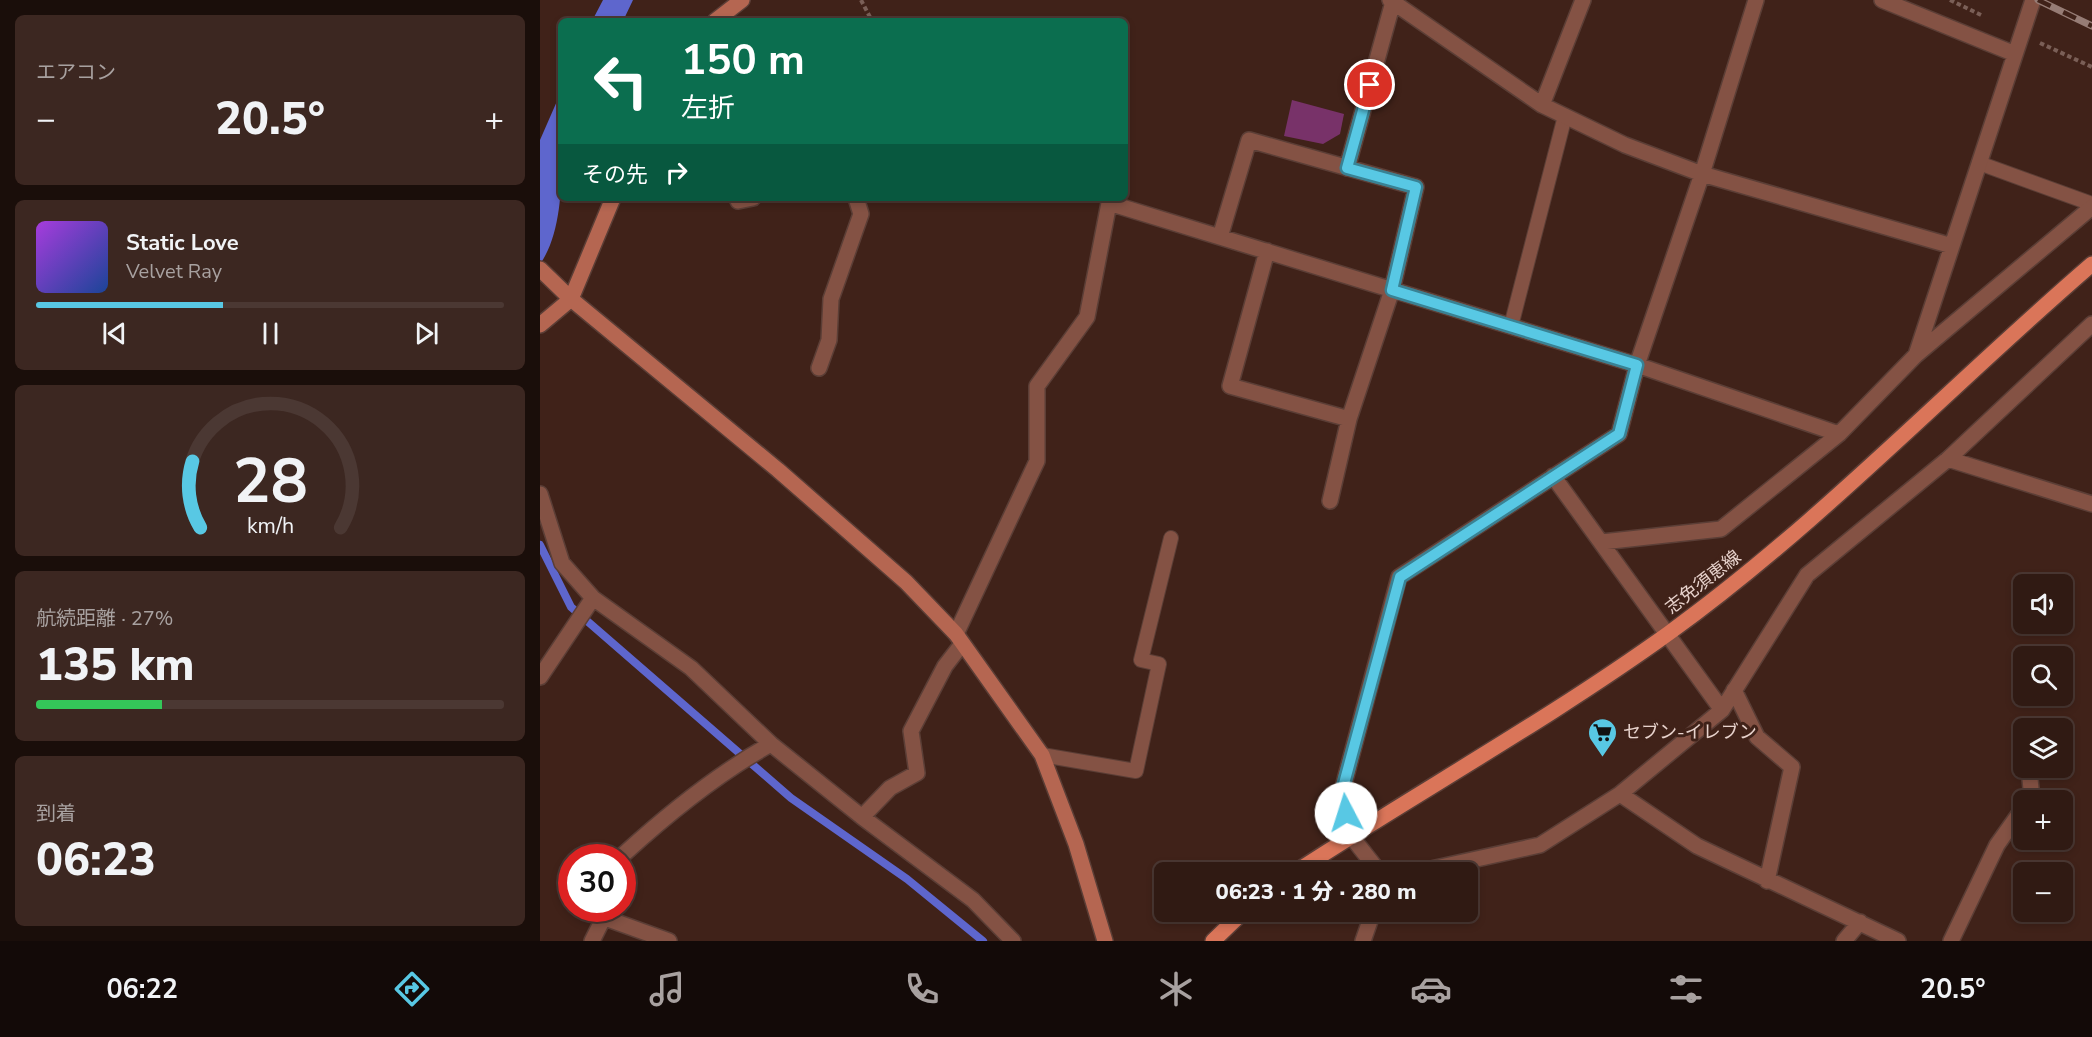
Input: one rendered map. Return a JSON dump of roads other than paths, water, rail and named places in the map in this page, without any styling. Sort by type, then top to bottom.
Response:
[{"type":"main road","name":"志免須恵線","points":[[1311,862],[1476,762],[1669,633],[1758,564],[1849,486],[2092,264]]},
{"type":"main road","points":[[1213,941],[1233,922]]},
{"type":"street","points":[[719,18],[742,0]]},
{"type":"street","points":[[1542,105],[1583,0]]},
{"type":"street","points":[[1371,862],[1351,836],[1342,791],[1400,577],[1619,434],[1637,365],[1702,174],[1756,0]]},
{"type":"street","points":[[1882,0],[2015,54]]},
{"type":"street","points":[[1916,355],[2033,0]]},
{"type":"street","points":[[1347,168],[1392,1],[1542,105],[1625,146],[1702,174],[1952,246]]},
{"type":"street","points":[[1220,237],[1249,140],[1416,187],[1392,290],[1349,419],[1330,501]]},
{"type":"street","points":[[540,326],[571,299],[612,201]]},
{"type":"street","points":[[819,368],[829,340],[831,299],[861,214],[857,201]]},
{"type":"street","points":[[862,817],[890,788],[917,773],[911,731],[959,639],[1037,461],[1037,386],[1087,317],[1109,202],[1637,365],[1839,434]]},
{"type":"street","points":[[1602,542],[1721,529],[1839,434],[1916,355],[2092,206]]},
{"type":"street","points":[[1267,252],[1230,386],[1349,419]]},
{"type":"street","points":[[545,274],[571,299],[778,470],[898,574],[959,639],[1042,755],[1076,844],[1105,941]]},
{"type":"street","points":[[1463,862],[1540,845],[1620,794],[1722,710],[1807,575],[1948,459],[2092,324]]},
{"type":"street","points":[[1948,459],[2092,504]]},
{"type":"street","points":[[1553,476],[1669,633],[1722,710]]},
{"type":"street","points":[[540,494],[562,563],[593,598],[691,668],[771,744],[862,817],[973,900],[1013,941]]},
{"type":"street","points":[[540,677],[593,598]]},
{"type":"street","points":[[1734,690],[1757,737],[1792,767],[1767,881]]},
{"type":"street","points":[[635,844],[674,808],[731,768],[771,744]]},
{"type":"street","points":[[2030,779],[2031,790]]},
{"type":"street","points":[[1620,794],[1697,846],[1898,941]]},
{"type":"street","points":[[1951,941],[1997,845],[2013,822]]},
{"type":"street","points":[[592,941],[602,922]]},
{"type":"street","points":[[627,922],[669,941]]},
{"type":"street","points":[[1363,941],[1370,922]]},
{"type":"street","points":[[1844,941],[1860,922]]},
{"type":"lane","points":[[1511,326],[1565,116]]},
{"type":"lane","points":[[1979,163],[2092,206]]},
{"type":"lane","points":[[1042,755],[1136,771],[1159,664],[1141,660],[1171,538]]},
{"type":"waterway","points":[[540,545],[571,607],[791,798],[907,879],[983,941]]},
{"type":"railway","points":[[2038,0],[2092,26]]},
{"type":"place","name":"セブン-イレブン","points":[[1602,758]]}]
